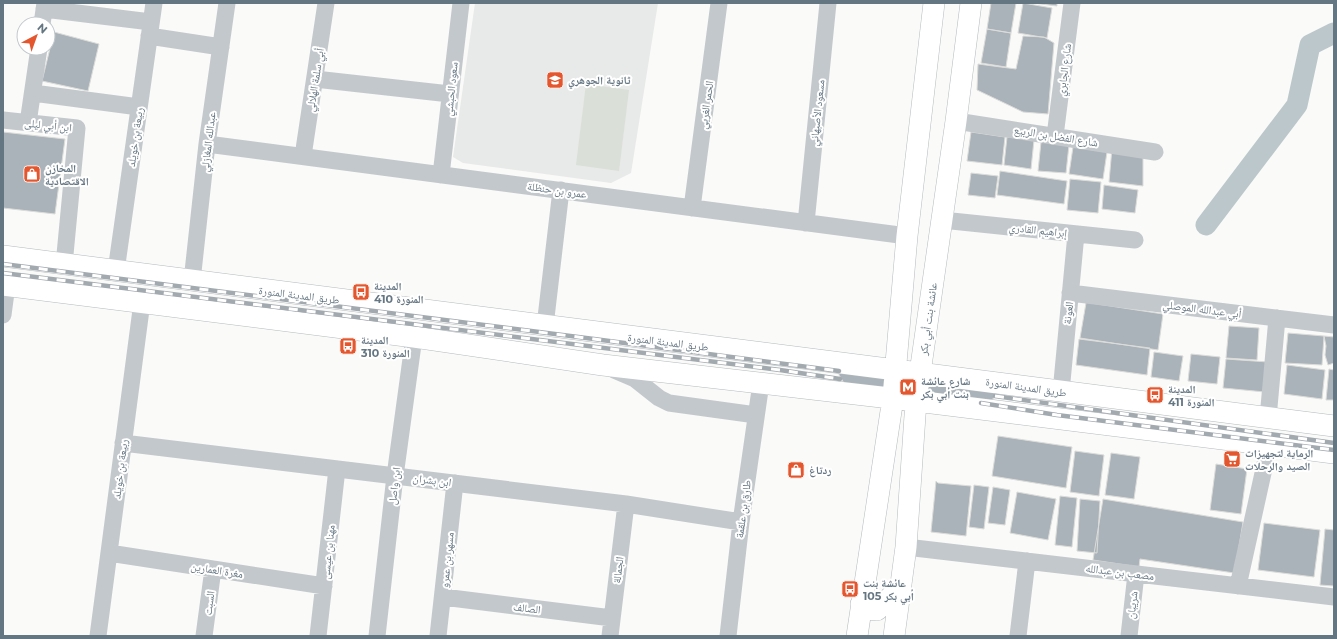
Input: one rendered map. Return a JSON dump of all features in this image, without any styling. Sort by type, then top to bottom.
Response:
[{"type":"main road","points":[[857,636],[893,398],[907,236],[934,3]]},
{"type":"main road","name":"عائشة بنت أبي بكر","points":[[894,636],[906,547],[916,401],[956,121],[971,3]]},
{"type":"main road","name":"طريق المدينة المنورة","points":[[3,256],[1334,426]]},
{"type":"main road","points":[[5,285],[414,337],[603,365],[893,398],[1269,446],[1334,452]]},
{"type":"main road","points":[[861,604],[868,609],[877,610],[900,588]]},
{"type":"street","name":"ربيعة بن خويلد","points":[[116,271],[154,3]]},
{"type":"street","name":"عبدالله المغازلي","points":[[192,281],[207,144],[227,3]]},
{"type":"street","name":"أبي سلمة الهلالي","points":[[303,156],[326,3]]},
{"type":"street","name":"سعود الحبشي","points":[[441,175],[460,3]]},
{"type":"street","name":"الحمر الغربي","points":[[692,208],[719,3]]},
{"type":"street","name":"مسعود الأصبهاني","points":[[806,223],[828,3]]},
{"type":"street","name":"شارع الجابري","points":[[1055,136],[1072,3]]},
{"type":"street","points":[[44,12],[150,29],[221,47]]},
{"type":"street","points":[[28,123],[38,56]]},
{"type":"street","points":[[315,79],[450,94]]},
{"type":"street","points":[[33,93],[139,108]]},
{"type":"street","name":"ابن أبي ليلى","points":[[3,120],[77,128],[64,265]]},
{"type":"street","name":"شارع الفضل بن الربيع","points":[[956,121],[1155,152]]},
{"type":"street","name":"عمرو بن حنظلة","points":[[207,144],[907,236]]},
{"type":"street","points":[[545,326],[562,190]]},
{"type":"street","name":"إبراهيم القادري","points":[[942,220],[1135,240]]},
{"type":"street","name":"العونة","points":[[1061,392],[1076,234]]},
{"type":"street","points":[[3,316],[5,285]]},
{"type":"street","name":"أبي عبدالله الموصلي","points":[[1070,293],[1277,318],[1334,323]]},
{"type":"street","name":"ربيعة بن خويلد","points":[[98,636],[142,302]]},
{"type":"street","points":[[1268,418],[1277,318]]},
{"type":"street","name":"ابن واصل","points":[[377,636],[414,337]]},
{"type":"street","points":[[603,365],[635,379],[659,398],[669,402],[756,415]]},
{"type":"street","name":"طارق بن علقمة","points":[[728,636],[741,522],[761,383]]},
{"type":"street","name":"ابن بشران","points":[[123,443],[626,504],[741,522]]},
{"type":"street","points":[[1238,586],[1269,446]]},
{"type":"street","name":"مهنا بن عيسى","points":[[318,636],[337,469]]},
{"type":"street","name":"مسهر بن عمرو","points":[[438,636],[456,483]]},
{"type":"street","name":"الجمالة","points":[[610,636],[626,504]]},
{"type":"street","name":"مصعب بن عبدالله","points":[[906,547],[1334,597]]},
{"type":"street","name":"مغرة العمارين","points":[[109,553],[324,586]]},
{"type":"street","points":[[1018,636],[1028,561]]},
{"type":"street","name":"السبت","points":[[204,636],[213,569]]},
{"type":"street","name":"شريبان","points":[[1129,636],[1136,574]]},
{"type":"street","name":"الصالف","points":[[442,597],[612,618]]},
{"type":"shaded area","name":"ثانوية الجوهري","points":[[475,3],[658,3],[631,173],[611,183],[463,163],[453,157]]},
{"type":"shaded area","points":[[586,84],[629,90],[619,171],[576,165]]},
{"type":"building","points":[[991,3],[1016,3],[1011,33],[987,29]]},
{"type":"building","points":[[1023,3],[1052,8],[1047,38],[1018,33]]},
{"type":"building","points":[[1033,3],[1057,3],[1057,6]]},
{"type":"building","points":[[987,29],[1011,33],[1006,67],[981,63]]},
{"type":"building","points":[[56,33],[99,44],[88,91],[42,81],[48,56],[56,56]]},
{"type":"building","points":[[1023,36],[1044,37],[1054,43],[1048,114],[1023,112],[977,90],[978,64],[1016,69]]},
{"type":"building","name":"المخازن الاقتصادية","points":[[3,132],[65,139],[55,214],[3,208]]},
{"type":"building","points":[[971,132],[1005,137],[1002,165],[967,161]]},
{"type":"building","points":[[1007,137],[1034,140],[1031,169],[1004,165]]},
{"type":"building","points":[[1041,142],[1069,145],[1066,173],[1038,171]]},
{"type":"building","points":[[1073,147],[1107,152],[1103,179],[1069,174]]},
{"type":"building","points":[[1112,148],[1143,152],[1143,186],[1109,182]]},
{"type":"building","points":[[1000,171],[1067,181],[1064,204],[997,195]]},
{"type":"building","points":[[971,173],[998,176],[995,198],[968,195]]},
{"type":"building","points":[[1070,179],[1101,182],[1098,213],[1067,210]]},
{"type":"building","points":[[1104,185],[1138,190],[1135,213],[1102,209]]},
{"type":"building","points":[[1084,302],[1163,314],[1158,350],[1080,338],[1086,303]]},
{"type":"building","points":[[1229,326],[1259,328],[1257,360],[1226,358]]},
{"type":"building","points":[[1288,333],[1324,336],[1322,365],[1285,363]]},
{"type":"building","points":[[1324,336],[1334,337],[1334,363],[1328,365],[1325,355],[1326,346]]},
{"type":"building","points":[[1079,339],[1150,348],[1147,375],[1076,365]]},
{"type":"building","points":[[1154,352],[1183,356],[1179,381],[1151,377]]},
{"type":"building","points":[[1191,354],[1220,357],[1217,384],[1188,381]]},
{"type":"building","points":[[1226,359],[1268,362],[1265,392],[1223,388]]},
{"type":"building","points":[[1287,365],[1325,370],[1322,399],[1284,394]]},
{"type":"building","points":[[839,369],[998,389],[993,399],[986,402],[844,383],[839,375]]},
{"type":"building","points":[[1329,369],[1334,370],[1334,400],[1326,400]]},
{"type":"building","points":[[998,436],[1072,447],[1066,488],[992,476]]},
{"type":"building","points":[[1075,451],[1104,455],[1099,496],[1070,492]]},
{"type":"building","points":[[1111,453],[1140,457],[1134,499],[1105,495]]},
{"type":"building","points":[[1216,464],[1247,469],[1241,514],[1210,510]]},
{"type":"building","points":[[936,481],[938,483],[971,486],[966,536],[931,532]]},
{"type":"building","points":[[974,485],[989,487],[984,529],[969,527]]},
{"type":"building","points":[[993,487],[1010,490],[1005,525],[988,523]]},
{"type":"building","points":[[1017,492],[1056,499],[1048,540],[1010,533]]},
{"type":"building","points":[[1060,496],[1077,498],[1072,547],[1055,545]]},
{"type":"building","points":[[1080,499],[1100,501],[1097,553],[1077,551]]},
{"type":"building","points":[[1103,499],[1243,522],[1237,559],[1241,574],[1140,559],[1139,567],[1093,560]]},
{"type":"building","points":[[1264,523],[1320,530],[1314,577],[1258,570]]},
{"type":"building","points":[[1325,529],[1334,530],[1334,586],[1320,585]]},
{"type":"waterway","points":[[1206,225],[1297,105],[1310,45],[1334,33]]},
{"type":"railway","points":[[3,264],[839,371]]},
{"type":"railway","points":[[3,273],[780,370],[840,379]]},
{"type":"railway","points":[[995,396],[1334,443]]},
{"type":"railway","points":[[981,403],[1057,415],[1334,450]]},
{"type":"place","name":"ثانوية الجوهري","points":[[555,80]]},
{"type":"place","name":"المخازن الاقتصادية","points":[[32,174]]},
{"type":"place","name":"المدينة المنورة 410","points":[[361,292]]},
{"type":"place","name":"المدينة المنورة 310","points":[[348,346]]},
{"type":"place","name":"شارع عائشة بنت أبي بكر","points":[[908,387]]},
{"type":"place","name":"المدينة المنورة 411","points":[[1155,395]]},
{"type":"place","name":"الرماية لتجهيزات الصيد والرحلات","points":[[1232,459]]},
{"type":"place","name":"ردتاغ","points":[[796,470]]},
{"type":"place","name":"عائشة بنت أبي بكر 105","points":[[850,589]]}]
